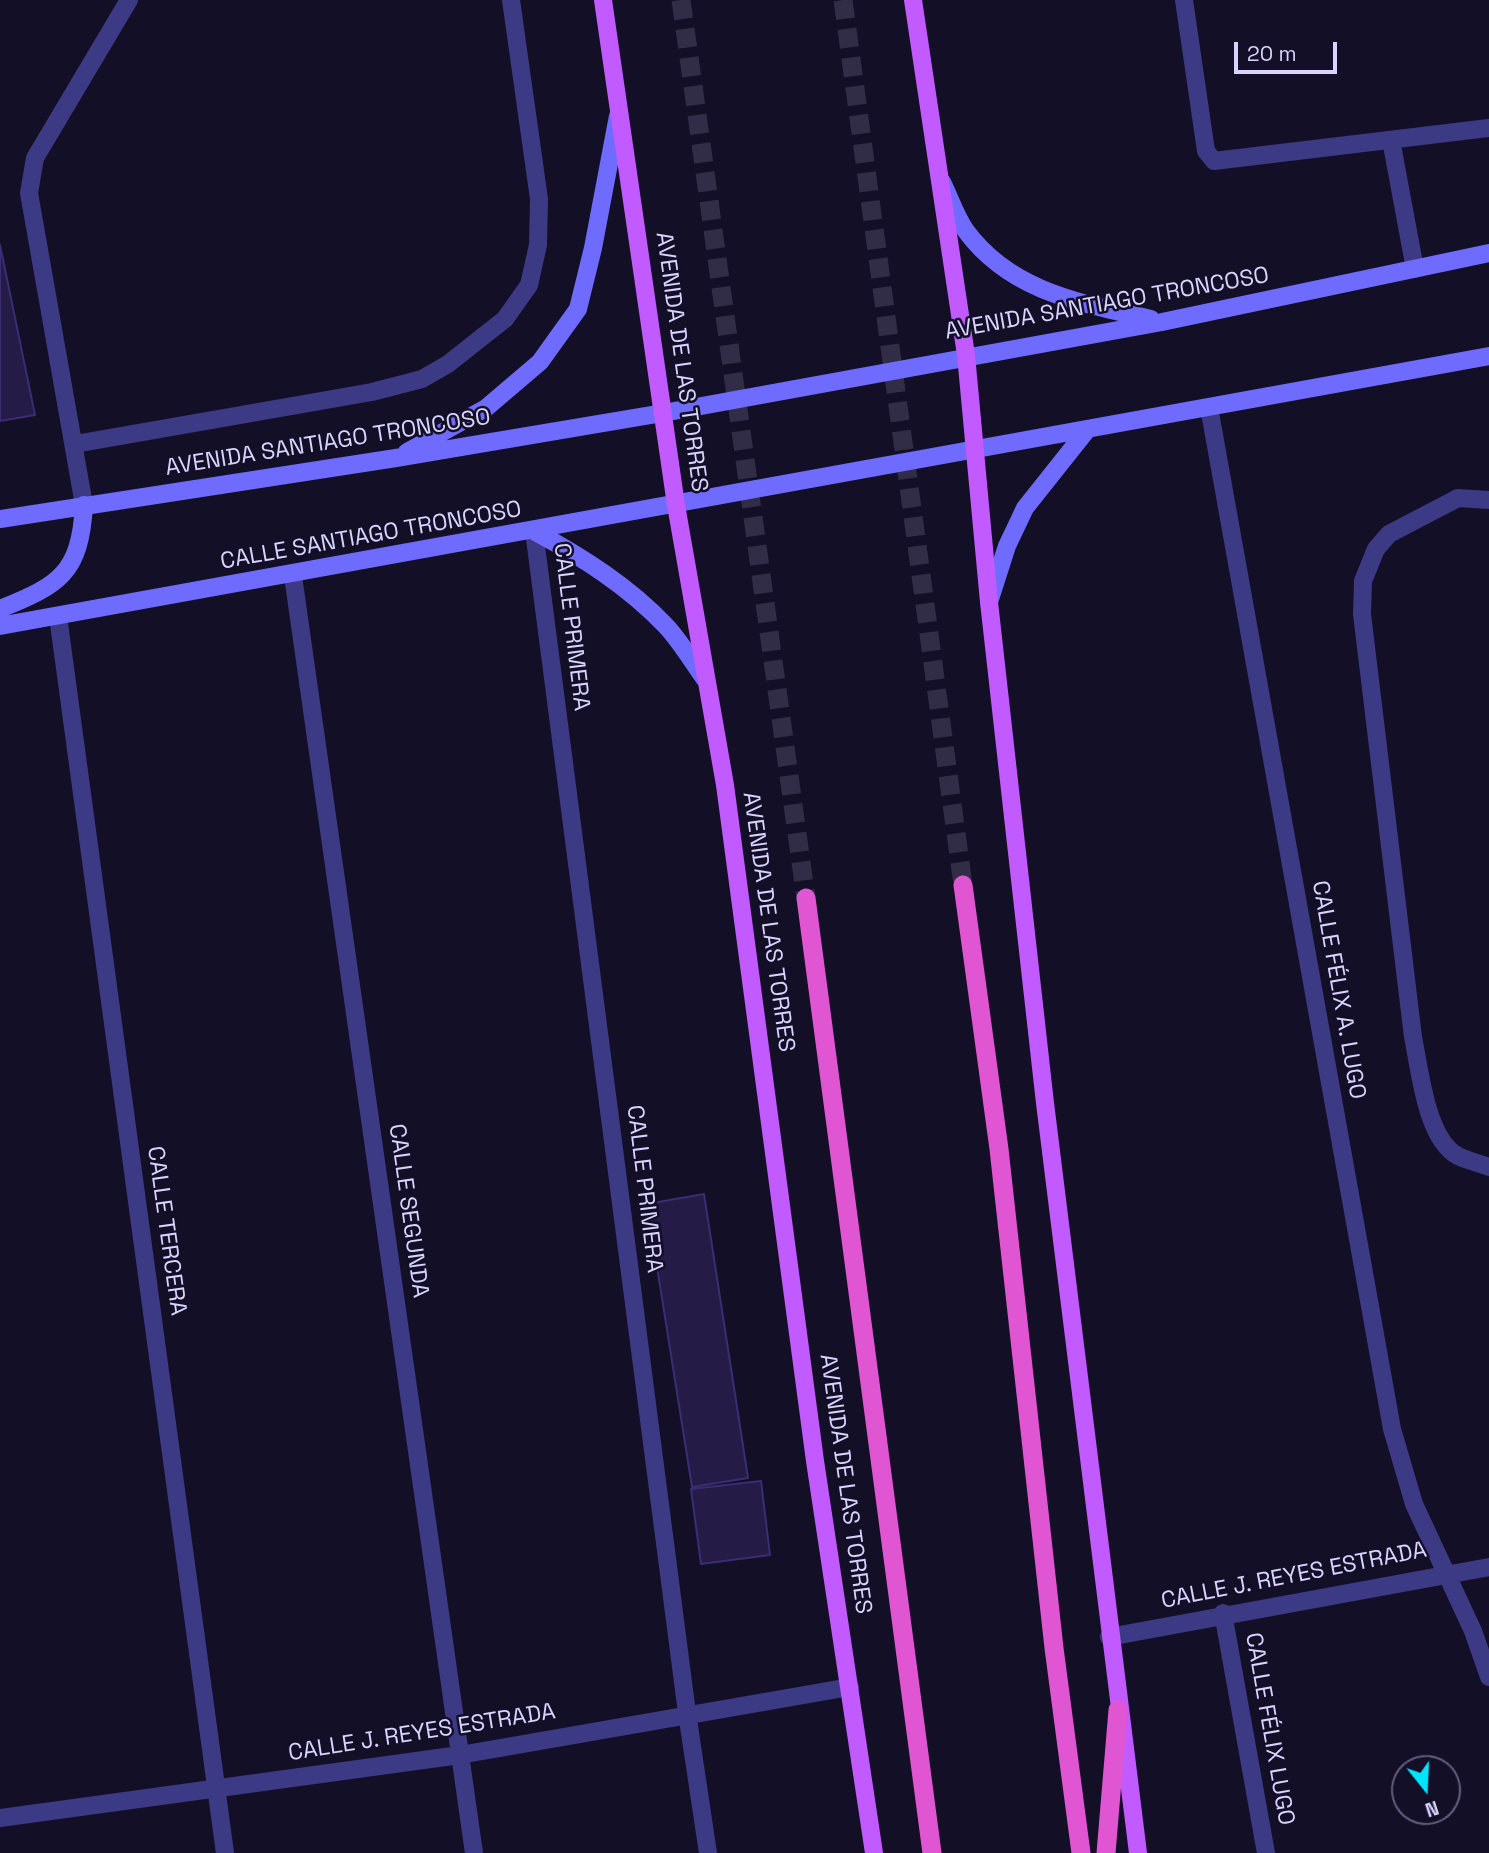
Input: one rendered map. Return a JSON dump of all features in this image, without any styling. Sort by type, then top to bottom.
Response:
[{"type":"highway","points":[[963,885],[999,1149],[1054,1648],[1081,1853]]},
{"type":"highway","name":"AVENIDA DE LAS TORRES","points":[[806,898],[933,1853]]},
{"type":"highway","points":[[1106,1853],[1118,1710]]},
{"type":"main road","name":"AVENIDA DE LAS TORRES","points":[[603,0],[676,505],[704,678],[725,785],[815,1461],[873,1853]]},
{"type":"main road","points":[[913,0],[966,355],[989,602],[1109,1637],[1138,1853]]},
{"type":"main road","points":[[396,458],[486,408],[540,362],[578,309],[593,248],[620,106]]},
{"type":"main road","points":[[936,168],[964,229],[993,262],[1025,284],[1064,299],[1162,322]]},
{"type":"main road","name":"AVENIDA SANTIAGO TRONCOSO","points":[[0,519],[396,458],[663,413],[966,355],[1162,322],[1489,253]]},
{"type":"main road","points":[[974,450],[1489,356]]},
{"type":"main road","points":[[989,602],[1007,546],[1025,508],[1087,430]]},
{"type":"main road","name":"CALLE SANTIAGO TRONCOSO","points":[[0,626],[293,576],[399,553],[534,531],[974,450]]},
{"type":"main road","points":[[0,610],[32,597],[61,578],[74,561],[82,541],[84,505]]},
{"type":"main road","points":[[534,531],[575,553],[641,601],[668,627],[704,678]]},
{"type":"street","points":[[84,505],[29,193],[30,175],[35,158],[130,0]]},
{"type":"street","points":[[75,444],[372,392],[422,379],[448,364],[505,319],[529,285],[538,245],[539,198],[511,0]]},
{"type":"street","points":[[1184,0],[1206,151],[1214,161],[1489,128]]},
{"type":"street","points":[[1391,140],[1415,270]]},
{"type":"street","name":"CALLE FÉLIX A. LUGO","points":[[1209,407],[1392,1429],[1414,1504],[1473,1630],[1489,1677]]},
{"type":"street","points":[[1489,500],[1458,498],[1390,534],[1376,549],[1363,581],[1362,614],[1413,1037],[1427,1104],[1437,1133],[1456,1155],[1489,1167]]},
{"type":"street","name":"CALLE PRIMERA","points":[[534,531],[687,1713],[708,1853]]},
{"type":"street","name":"CALLE SEGUNDA","points":[[293,576],[474,1853]]},
{"type":"street","name":"CALLE TERCERA","points":[[58,616],[225,1853]]},
{"type":"street","name":"CALLE J. REYES ESTRADA","points":[[1109,1637],[1489,1567]]},
{"type":"street","name":"CALLE FÉLIX LUGO","points":[[1223,1614],[1266,1853]]},
{"type":"street","name":"CALLE J. REYES ESTRADA","points":[[0,1818],[460,1755],[687,1713],[850,1687]]},
{"type":"building","points":[[0,245],[35,415],[0,421]]},
{"type":"building","points":[[704,1194],[748,1478],[692,1487],[647,1204]]},
{"type":"building","points":[[761,1481],[770,1555],[701,1564],[691,1489]]},
{"type":"tunnel","points":[[681,0],[806,898]]},
{"type":"tunnel","points":[[843,0],[963,885]]}]
